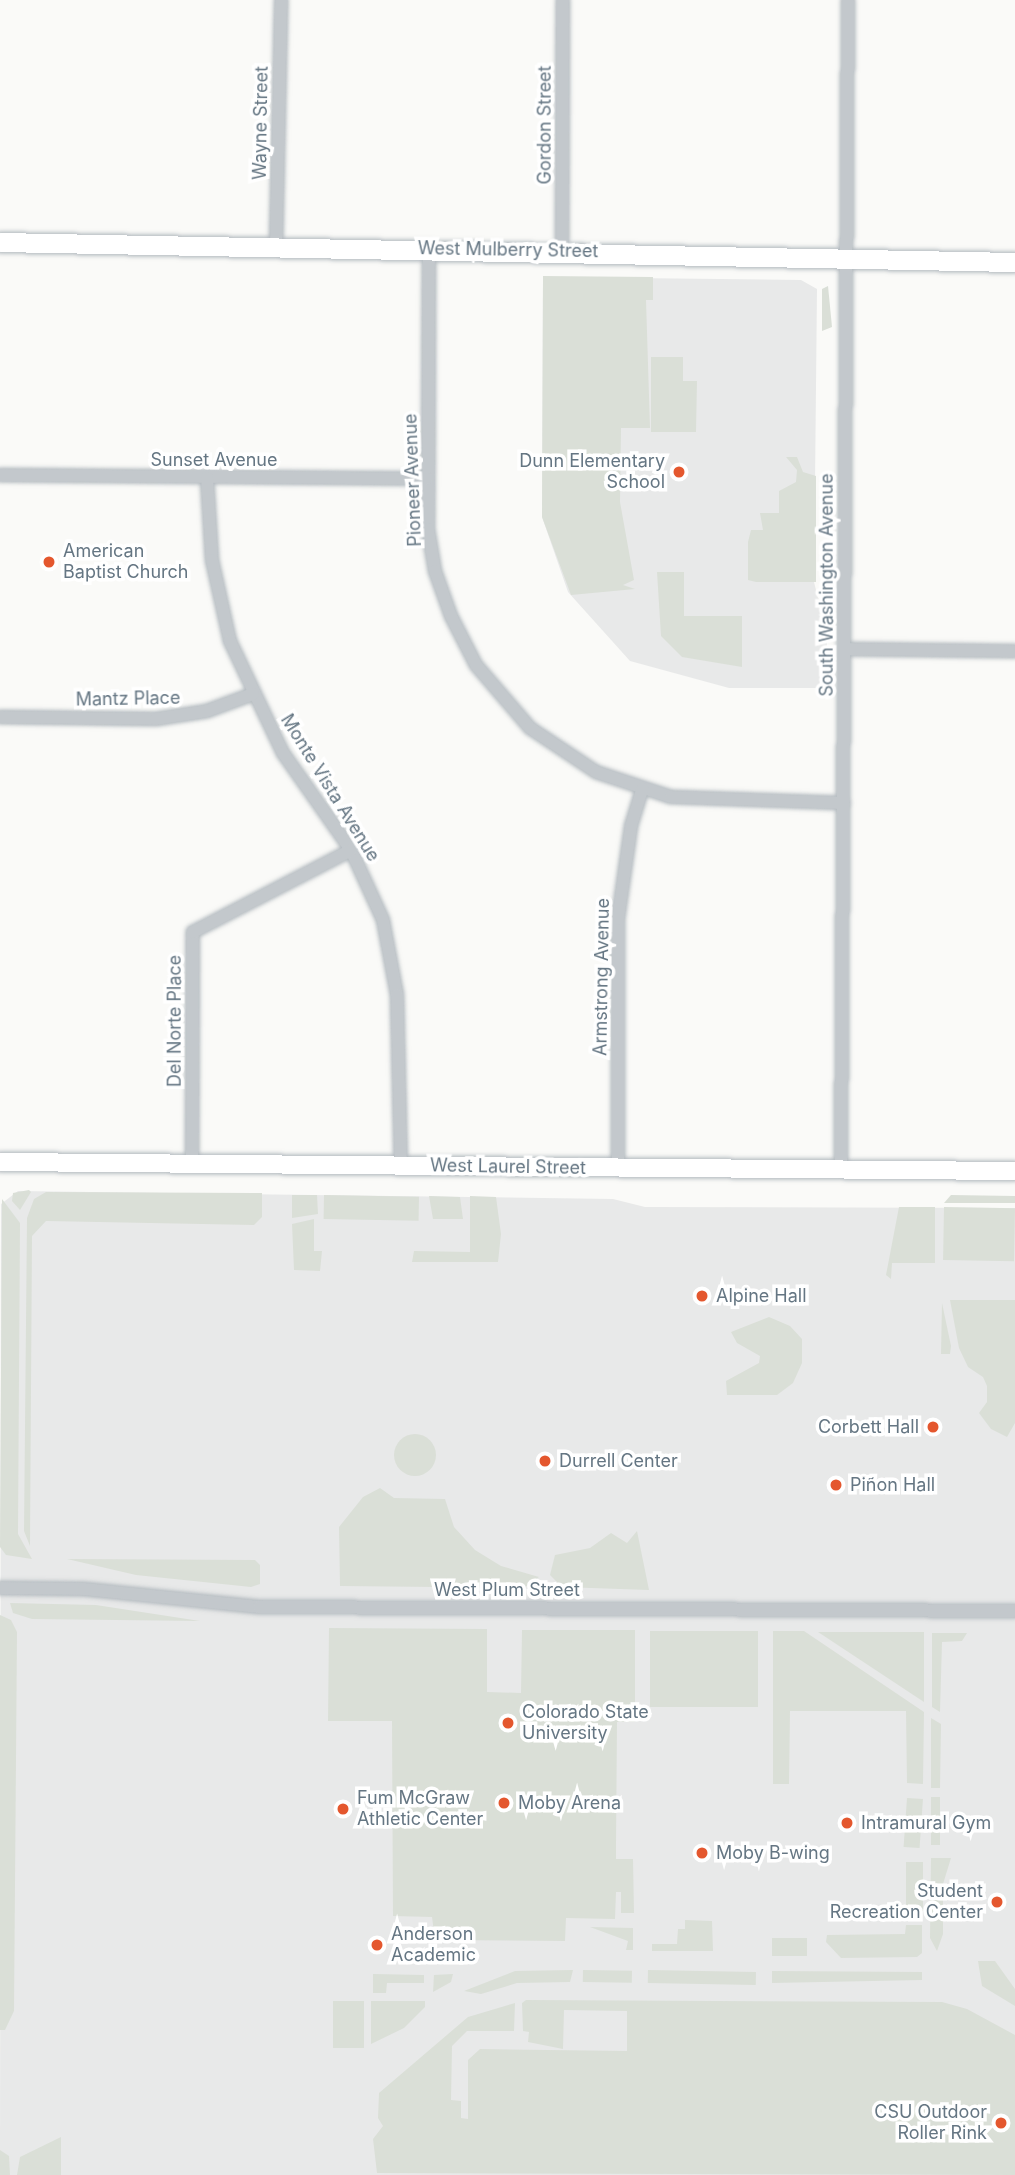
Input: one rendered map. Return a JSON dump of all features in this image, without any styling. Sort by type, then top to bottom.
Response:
[{"type":"main road","name":"West Mulberry Street","points":[[0,242],[562,250],[1015,262]]},
{"type":"main road","name":"West Laurel Street","points":[[0,1161],[1015,1171]]},
{"type":"street","name":"Wayne Street","points":[[276,247],[281,0]]},
{"type":"street","name":"Gordon Street","points":[[562,250],[563,0]]},
{"type":"street","name":"South Washington Avenue","points":[[841,1169],[848,0]]},
{"type":"street","name":"Pioneer Avenue","points":[[429,248],[427,479],[435,571],[451,616],[476,665],[530,728],[559,751],[596,772],[642,789],[710,802],[844,803]]},
{"type":"street","name":"Sunset Avenue","points":[[0,475],[427,479]]},
{"type":"street","name":"Monte Vista Avenue","points":[[207,478],[209,533],[220,601],[230,641],[283,754],[351,850],[370,885],[391,954],[397,995],[401,1165]]},
{"type":"street","points":[[845,649],[1015,651]]},
{"type":"street","name":"Mantz Place","points":[[0,717],[156,719],[206,711],[253,694]]},
{"type":"street","name":"Armstrong Avenue","points":[[618,1168],[618,919],[631,826],[642,789]]},
{"type":"street","name":"Del Norte Place","points":[[192,1163],[193,932],[351,850]]},
{"type":"street","name":"West Plum Street","points":[[0,1588],[84,1589],[259,1607],[1015,1611]]},
{"type":"shaded area","points":[[543,276],[653,277],[653,300],[646,300],[650,428],[621,428],[620,502],[634,580],[623,585],[635,589],[571,595],[542,517]]},
{"type":"shaded area","name":"Dunn Elementary School","points":[[543,277],[801,280],[817,289],[814,582],[818,598],[827,605],[827,688],[729,688],[630,661],[568,592],[542,517]]},
{"type":"shaded area","points":[[828,286],[832,327],[822,331],[822,289]]},
{"type":"shaded area","points":[[651,357],[683,357],[683,381],[697,381],[696,432],[651,432]]},
{"type":"shaded area","points":[[786,457],[797,457],[803,472],[816,476],[816,582],[748,580],[748,542],[751,530],[763,530],[760,513],[779,513],[779,491],[796,482],[797,470]]},
{"type":"shaded area","points":[[657,572],[684,572],[684,616],[742,616],[742,667],[682,657],[661,636]]},
{"type":"shaded area","points":[[29,1190],[31,1192],[20,1210],[12,1201],[13,1193]]},
{"type":"shaded area","name":"Colorado State University","points":[[18,1191],[613,1199],[645,1207],[1015,1208],[1015,2175],[0,2175],[1,1204]]},
{"type":"shaded area","points":[[46,1192],[262,1193],[262,1217],[254,1225],[46,1221],[32,1236],[30,1546],[24,1531],[27,1218],[34,1199]]},
{"type":"shaded area","points":[[292,1195],[317,1195],[318,1214],[292,1218]]},
{"type":"shaded area","points":[[324,1195],[419,1197],[419,1221],[324,1219]]},
{"type":"shaded area","points":[[951,1195],[1015,1196],[1015,1203],[944,1203]]},
{"type":"shaded area","points":[[429,1196],[460,1197],[463,1219],[433,1219]]},
{"type":"shaded area","points":[[470,1196],[496,1197],[501,1234],[498,1262],[412,1262],[414,1251],[470,1252]]},
{"type":"shaded area","points":[[2,1199],[20,1223],[18,1534],[32,1559],[6,1555],[0,1547]]},
{"type":"shaded area","points":[[899,1207],[935,1207],[935,1263],[892,1263],[891,1279],[886,1275]]},
{"type":"shaded area","points":[[944,1207],[1015,1208],[1014,1261],[943,1260]]},
{"type":"shaded area","points":[[314,1219],[314,1251],[322,1251],[320,1271],[294,1270],[292,1224]]},
{"type":"shaded area","points":[[950,1300],[1015,1300],[1015,1423],[1007,1437],[991,1429],[979,1413],[987,1402],[987,1386],[983,1377],[968,1367],[959,1348]]},
{"type":"shaded area","points":[[942,1303],[951,1346],[950,1354],[941,1354]]},
{"type":"shaded area","points":[[769,1317],[790,1326],[802,1339],[802,1363],[793,1383],[777,1395],[727,1395],[726,1381],[759,1363],[760,1356],[737,1343],[731,1332]]},
{"type":"shaded area","points":[[415,1434],[430,1440],[436,1455],[430,1470],[415,1476],[400,1470],[394,1455],[400,1440]]},
{"type":"shaded area","points":[[380,1488],[394,1498],[445,1499],[454,1527],[475,1550],[501,1566],[539,1577],[524,1588],[340,1586],[339,1527],[363,1497]]},
{"type":"shaded area","points":[[637,1531],[649,1590],[562,1587],[550,1575],[555,1555],[590,1548],[611,1533],[627,1543]]},
{"type":"shaded area","points":[[67,1559],[255,1560],[260,1565],[260,1584],[251,1587],[136,1575]]},
{"type":"shaded area","points":[[10,1603],[96,1605],[200,1621],[32,1619],[13,1613]]},
{"type":"shaded area","points":[[0,1615],[11,1620],[17,1632],[14,2011],[5,2030],[0,2030]]},
{"type":"shaded area","name":"Moby Arena","points":[[329,1628],[487,1629],[487,1692],[521,1693],[522,1630],[635,1630],[635,1722],[617,1722],[616,1847],[616,1859],[633,1859],[634,1913],[621,1913],[621,1892],[616,1892],[615,1919],[566,1918],[565,1941],[435,1940],[432,1917],[393,1916],[392,1721],[328,1721]]},
{"type":"shaded area","points":[[650,1631],[758,1631],[758,1707],[650,1707]]},
{"type":"shaded area","points":[[773,1631],[804,1631],[924,1712],[923,1784],[907,1783],[906,1711],[790,1711],[789,1784],[773,1784]]},
{"type":"shaded area","points":[[818,1632],[924,1632],[924,1702]]},
{"type":"shaded area","points":[[932,1633],[967,1633],[962,1641],[942,1642],[940,1712],[932,1707]]},
{"type":"shaded area","points":[[931,1718],[941,1724],[940,1788],[931,1788]]},
{"type":"shaded area","points":[[931,1797],[940,1797],[940,1845],[931,1845]]},
{"type":"shaded area","points":[[907,1798],[923,1799],[920,1848],[904,1847]]},
{"type":"shaded area","points":[[931,1858],[951,1858],[943,1884],[943,1934],[937,1951],[930,1938]]},
{"type":"shaded area","points":[[906,1862],[923,1862],[923,1911],[906,1911]]},
{"type":"shaded area","points":[[685,1920],[712,1921],[713,1951],[652,1951],[652,1944],[677,1944],[678,1929],[685,1929]]},
{"type":"shaded area","points":[[906,1925],[922,1925],[922,1953],[917,1957],[841,1958],[826,1942],[827,1935],[905,1934]]},
{"type":"shaded area","points":[[590,1927],[633,1928],[633,1950],[626,1950],[628,1941]]},
{"type":"shaded area","points":[[772,1938],[807,1938],[807,1956],[772,1956]]},
{"type":"shaded area","points":[[978,1961],[995,1961],[1015,1989],[1015,2006],[982,1986]]},
{"type":"shaded area","points":[[573,1970],[570,1982],[517,1983],[481,1994],[464,1991],[515,1971]]},
{"type":"shaded area","points":[[583,1970],[632,1971],[632,1983],[583,1982]]},
{"type":"shaded area","points":[[648,1970],[756,1972],[756,1985],[648,1983]]},
{"type":"shaded area","points":[[772,1971],[922,1972],[922,1980],[772,1983]]},
{"type":"shaded area","points":[[373,1974],[424,1975],[424,1983],[387,1983],[386,1993],[373,1993]]},
{"type":"shaded area","points":[[453,1974],[451,1982],[433,1992],[434,1975]]},
{"type":"shaded area","points":[[526,2000],[942,2002],[967,2009],[1015,2035],[1015,2175],[377,2173],[373,2139],[383,2126],[378,2118],[379,2093],[468,2017],[515,2003],[514,2031],[467,2031],[452,2046],[451,2100],[461,2101],[461,2118],[468,2119],[468,2060],[480,2049],[627,2051],[627,2011],[564,2010],[563,2049],[528,2042],[529,2032],[523,2031],[522,2003]]},
{"type":"shaded area","points":[[333,2001],[364,2001],[364,2048],[333,2048]]},
{"type":"shaded area","points":[[371,2001],[425,2001],[425,2007],[404,2028],[371,2044]]},
{"type":"shaded area","points":[[61,2137],[61,2175],[17,2175],[20,2157]]},
{"type":"shaded area","points":[[0,2150],[9,2156],[10,2175],[0,2175]]},
{"type":"place","name":"Dunn Elementary School","points":[[679,472]]},
{"type":"place","name":"American Baptist Church","points":[[49,562]]},
{"type":"place","name":"Alpine Hall","points":[[702,1296]]},
{"type":"place","name":"Corbett Hall","points":[[933,1427]]},
{"type":"place","name":"Durrell Center","points":[[545,1461]]},
{"type":"place","name":"Piñon Hall","points":[[836,1485]]},
{"type":"place","name":"Colorado State University","points":[[508,1723]]},
{"type":"place","name":"Moby Arena","points":[[504,1803]]},
{"type":"place","name":"Fum McGraw Athletic Center","points":[[343,1809]]},
{"type":"place","name":"Intramural Gym","points":[[847,1823]]},
{"type":"place","name":"Moby B-wing","points":[[702,1853]]},
{"type":"place","name":"Student Recreation Center","points":[[997,1902]]},
{"type":"place","name":"Anderson Academic","points":[[377,1945]]},
{"type":"place","name":"CSU Outdoor Roller Rink","points":[[1001,2123]]}]
